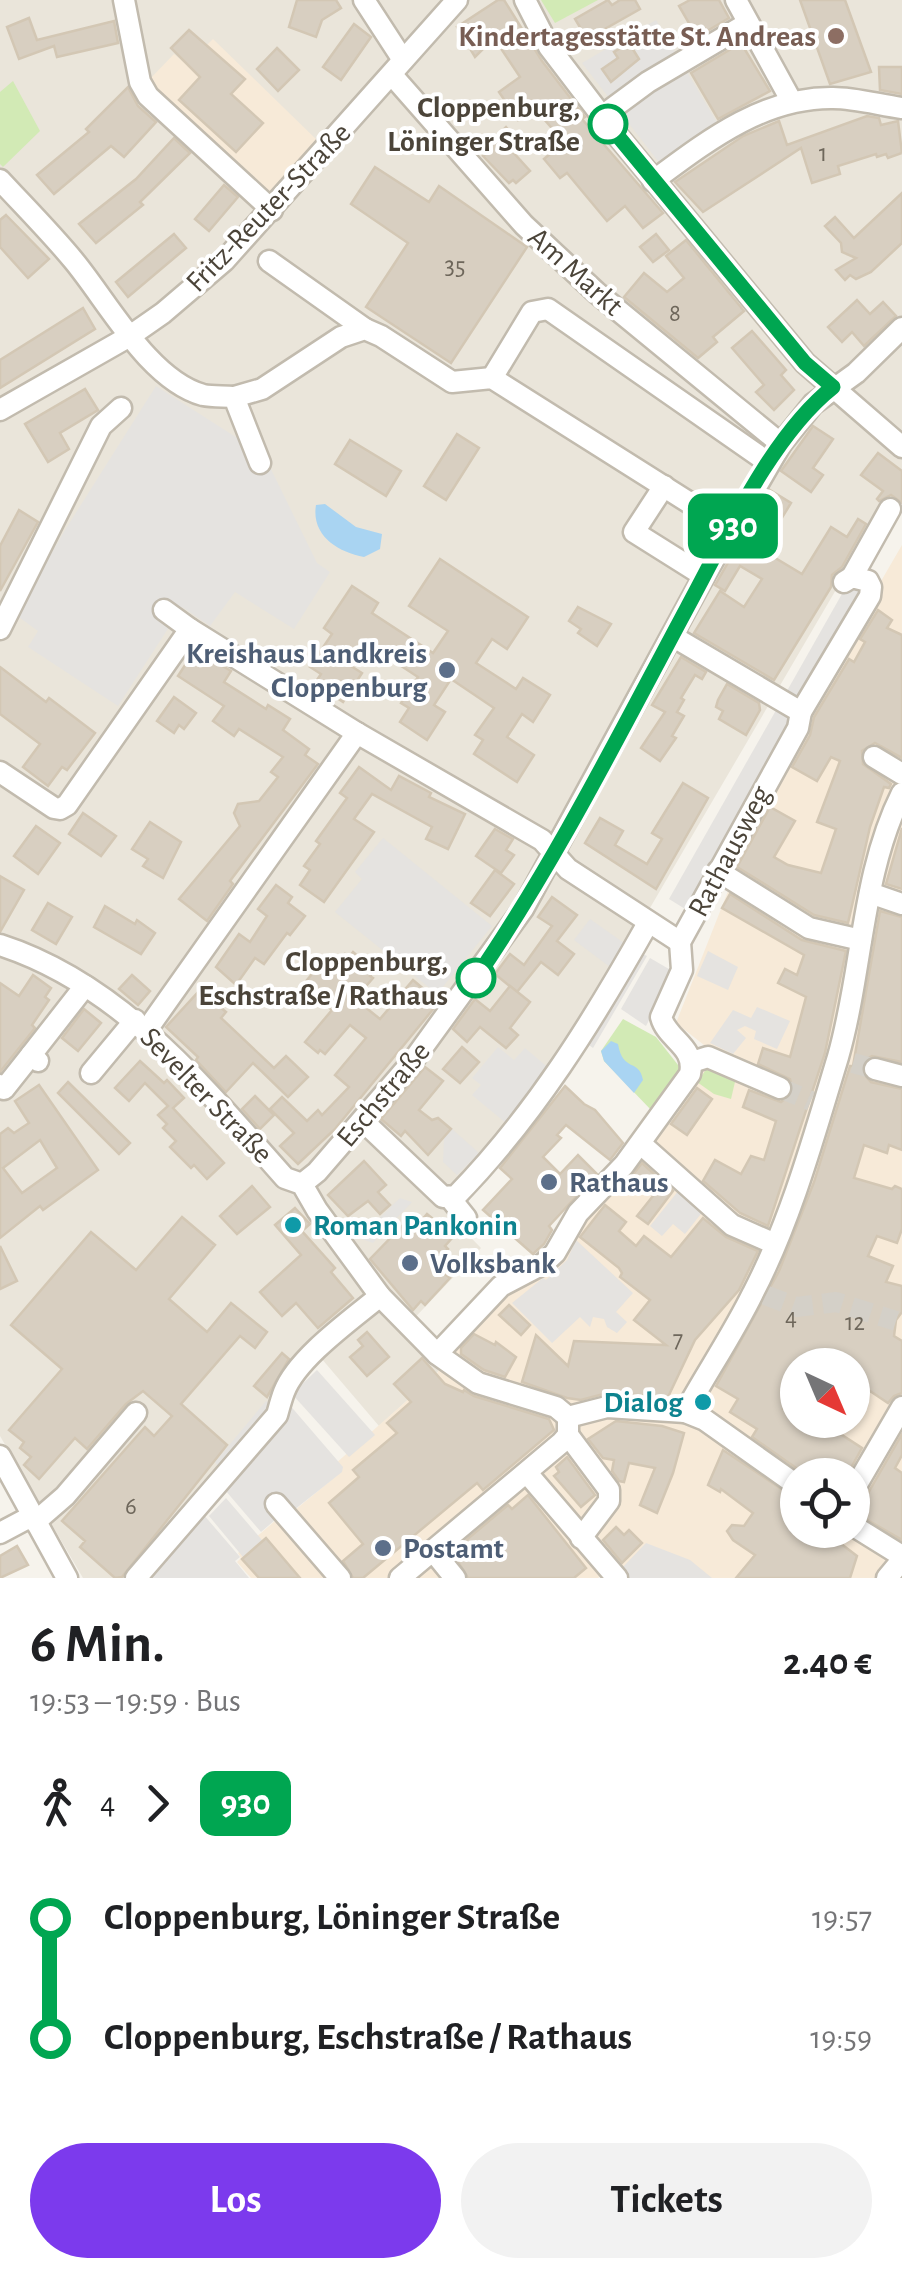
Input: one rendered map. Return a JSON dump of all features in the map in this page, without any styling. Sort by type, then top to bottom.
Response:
[{"type":"street","points":[[124,0],[140,82],[148,96],[272,210]]},
{"type":"street","name":"Am Markt","points":[[364,0],[398,68],[524,225],[597,293],[782,444]]},
{"type":"street","name":"Fritz-Reuter-Straße","points":[[0,410],[130,336],[204,279],[272,210],[457,0]]},
{"type":"street","points":[[525,0],[549,47],[602,116],[805,363],[902,447]]},
{"type":"street","points":[[736,0],[792,102]]},
{"type":"street","points":[[602,116],[648,82],[748,23]]},
{"type":"street","points":[[653,181],[744,120],[792,102],[834,98],[902,108]]},
{"type":"street","points":[[3,189],[74,260],[154,362],[204,396],[234,397],[262,390],[341,337],[366,330]]},
{"type":"street","points":[[269,261],[366,330],[382,336],[452,382],[492,378],[731,529]]},
{"type":"street","points":[[492,378],[532,312],[548,309],[769,463]]},
{"type":"street","name":"Eschstraße","points":[[302,1184],[363,1121],[469,988],[523,909],[704,576],[769,463],[803,414],[862,367],[902,328]]},
{"type":"street","points":[[234,397],[260,463]]},
{"type":"street","points":[[0,629],[101,426],[122,408]]},
{"type":"street","points":[[664,486],[634,532],[704,576]]},
{"type":"street","name":"Rathausweg","points":[[692,1062],[688,1052],[663,1026],[661,1017],[682,970],[680,942],[798,728],[801,712],[870,596],[868,582],[848,579],[890,509]]},
{"type":"street","points":[[164,610],[357,733],[542,840],[568,869],[680,942]]},
{"type":"street","points":[[0,772],[54,808],[67,805],[196,633]]},
{"type":"street","points":[[672,636],[801,712]]},
{"type":"street","points":[[90,1073],[140,1025],[357,733]]},
{"type":"street","points":[[874,757],[902,774]]},
{"type":"street","points":[[686,1412],[760,1292],[786,1217],[816,1102],[845,1061],[870,893],[880,850],[902,793]]},
{"type":"street","points":[[718,871],[809,928],[861,940]]},
{"type":"street","points":[[870,893],[902,904]]},
{"type":"street","points":[[450,1198],[477,1174],[564,1066],[648,923]]},
{"type":"street","name":"Sevelter Straße","points":[[0,946],[85,986],[140,1025],[286,1178],[302,1184],[380,1296],[436,1354],[478,1383],[556,1407],[568,1426]]},
{"type":"street","points":[[0,1085],[4,1088],[35,1058],[85,986]]},
{"type":"street","points":[[436,1354],[501,1286],[543,1264],[555,1253],[578,1213],[641,1144],[690,1074],[692,1062],[708,1057],[780,1088]]},
{"type":"street","points":[[875,1069],[902,1076]]},
{"type":"street","points":[[363,1121],[438,1192],[450,1198],[466,1218]]},
{"type":"street","points":[[641,1144],[732,1224],[774,1244]]},
{"type":"street","points":[[136,1578],[277,1416],[292,1377],[380,1296]]},
{"type":"street","points":[[870,1461],[902,1407]]},
{"type":"street","points":[[400,1578],[526,1473],[568,1426],[607,1408],[686,1412],[705,1420],[780,1473]]},
{"type":"street","points":[[0,1534],[34,1519],[65,1496],[136,1413]]},
{"type":"street","points":[[568,1426],[609,1490],[609,1501],[582,1538]]},
{"type":"street","points":[[0,1456],[67,1578]]},
{"type":"street","points":[[526,1473],[610,1576]]},
{"type":"street","points":[[276,1504],[340,1578]]},
{"type":"street","points":[[870,1536],[902,1558],[888,1578]]},
{"type":"street","points":[[433,1551],[455,1578]]},
{"type":"shaded area","points":[[0,0],[902,0],[902,470],[875,523],[557,1067],[466,1181],[447,1185],[433,1199],[481,1248],[405,1328],[439,1370],[379,1426],[321,1358],[128,1578],[83,1578],[0,1436]]},
{"type":"shaded area","points":[[656,20],[718,124],[661,165],[582,63]]},
{"type":"shaded area","points":[[213,39],[320,143],[267,197],[148,81],[174,54],[187,65]]},
{"type":"shaded area","points":[[156,386],[264,455],[317,563],[330,572],[294,629],[235,592],[210,626],[182,607],[118,706],[28,647],[38,631],[16,615]]},
{"type":"shaded area","points":[[902,545],[902,1578],[607,1578],[603,1574],[598,1578],[251,1578],[237,1562],[241,1558],[238,1553],[291,1507],[295,1510],[341,1472],[335,1464],[436,1375],[448,1355],[504,1295],[545,1275],[567,1254],[573,1237],[642,1158],[707,1063],[704,1045],[676,1023],[734,876],[728,865],[802,717]]},
{"type":"shaded area","points":[[855,583],[863,598],[690,912],[669,899],[847,585]]},
{"type":"shaded area","points":[[383,838],[492,926],[437,994],[335,912],[362,879],[355,872]]},
{"type":"shaded area","points":[[590,919],[624,943],[610,967],[574,940]]},
{"type":"shaded area","points":[[708,951],[738,967],[728,990],[697,976]]},
{"type":"shaded area","points":[[638,952],[647,956],[593,1048],[585,1042]]},
{"type":"shaded area","points":[[650,958],[674,972],[646,1026],[621,1009]]},
{"type":"shaded area","points":[[757,1007],[790,1021],[777,1049],[754,1039],[756,1031],[745,1026],[737,1030],[746,1038],[733,1054],[710,1043],[733,1010],[751,1018]]},
{"type":"shaded area","points":[[498,1047],[514,1060],[525,1048],[551,1070],[507,1124],[472,1095],[481,1085],[472,1078]]},
{"type":"shaded area","points":[[452,1129],[479,1153],[457,1175],[443,1162],[444,1138]]},
{"type":"shaded area","points":[[679,1190],[704,1210],[685,1234],[673,1224],[662,1236],[650,1226]]},
{"type":"shaded area","points":[[400,1198],[412,1202],[373,1243],[359,1238]]},
{"type":"shaded area","points":[[576,1240],[633,1293],[616,1312],[627,1322],[617,1333],[607,1327],[604,1319],[593,1317],[590,1327],[580,1317],[552,1343],[512,1303],[567,1260]]},
{"type":"shaded area","points":[[317,1370],[375,1435],[349,1457],[292,1394]]},
{"type":"shaded area","points":[[266,1401],[276,1409],[288,1403],[343,1467],[342,1472],[261,1532],[225,1490],[232,1484],[215,1462]]},
{"type":"shaded area","points":[[226,1498],[262,1540],[243,1557],[209,1516]]},
{"type":"shaded area","points":[[203,1514],[240,1557],[235,1561],[249,1578],[147,1578]]},
{"type":"shaded area","points":[[646,1543],[690,1560],[712,1578],[627,1578],[620,1570]]},
{"type":"green space","points":[[541,0],[598,0],[555,23]]},
{"type":"green space","points":[[13,81],[40,131],[3,167],[0,92]]},
{"type":"green space","points":[[623,1019],[656,1037],[682,1070],[653,1112],[604,1061],[601,1051]]},
{"type":"green space","points":[[708,1067],[733,1073],[731,1099],[714,1094],[697,1082]]},
{"type":"water","points":[[325,504],[356,527],[382,534],[380,549],[364,557],[344,551],[328,540],[316,516],[316,505]]},
{"type":"water","points":[[611,1041],[618,1044],[623,1059],[641,1073],[643,1080],[634,1093],[604,1061],[601,1051]]},
{"type":"building","points":[[297,0],[336,0],[341,8],[322,20],[316,37],[289,27]]},
{"type":"building","points":[[504,0],[542,61],[585,117],[582,119],[663,213],[643,228],[625,206],[607,221],[567,173],[560,178],[544,159],[564,142],[535,109],[518,120],[499,92],[520,77],[494,38],[475,57],[457,27]]},
{"type":"building","points":[[608,0],[612,5],[620,0],[635,0],[640,9],[587,39],[575,19]]},
{"type":"building","points":[[690,0],[719,0],[729,18],[697,37],[679,6]]},
{"type":"building","name":"Kindertagesstätte St. Andreas","points":[[800,0],[845,0],[871,72],[830,84]]},
{"type":"building","points":[[29,18],[37,40],[114,21],[118,43],[57,57],[54,46],[19,59],[7,27]]},
{"type":"building","points":[[354,24],[371,37],[341,80],[323,67]]},
{"type":"building","points":[[189,30],[245,79],[231,94],[263,123],[236,152],[179,100],[200,77],[171,48]]},
{"type":"building","points":[[629,43],[639,59],[611,82],[602,69],[618,58],[614,52]]},
{"type":"building","points":[[741,43],[770,91],[718,119],[691,73]]},
{"type":"building","points":[[277,48],[299,70],[278,91],[257,69]]},
{"type":"building","points":[[879,67],[902,67],[902,94],[880,90]]},
{"type":"building","points":[[128,87],[138,106],[156,122],[124,157],[111,146],[54,194],[37,175],[89,132],[86,129]]},
{"type":"building","points":[[867,116],[879,118],[881,125],[898,121],[902,153],[888,158],[886,154],[876,154],[838,166],[840,174],[812,183],[801,148],[703,212],[675,182],[743,136],[779,121],[787,145]]},
{"type":"building","points":[[506,127],[520,143],[512,151],[530,171],[516,183],[509,183],[483,156],[487,153],[483,149]]},
{"type":"building","points":[[174,138],[190,153],[140,202],[143,205],[96,243],[79,224],[136,179]]},
{"type":"building","points":[[375,167],[429,202],[439,186],[527,247],[451,363],[366,307],[408,243],[351,204]]},
{"type":"building","points":[[224,185],[238,197],[209,231],[195,219]]},
{"type":"building","points":[[902,193],[902,243],[871,272],[856,279],[850,275],[845,280],[836,270],[856,258],[842,252],[841,243],[825,226],[835,217],[854,238]]},
{"type":"building","points":[[6,215],[49,259],[28,278],[0,247],[0,220]]},
{"type":"building","points":[[174,234],[186,248],[128,297],[116,282]]},
{"type":"building","points":[[656,234],[669,250],[653,262],[640,247]]},
{"type":"building","points":[[686,240],[744,311],[713,337],[717,342],[698,358],[624,297],[644,273],[667,292],[684,278],[666,256]]},
{"type":"building","points":[[857,300],[870,314],[883,302],[896,316],[864,346],[852,332],[842,342],[828,327]]},
{"type":"building","points":[[83,308],[95,329],[0,388],[0,360]]},
{"type":"building","points":[[752,331],[786,370],[781,375],[794,390],[774,410],[756,392],[764,385],[732,348]]},
{"type":"building","points":[[85,389],[98,410],[60,433],[69,449],[48,462],[25,424]]},
{"type":"building","points":[[813,426],[833,439],[813,468],[823,475],[811,492],[781,471]]},
{"type":"building","points":[[457,434],[479,448],[446,500],[424,486]]},
{"type":"building","points":[[350,440],[401,471],[386,496],[335,464]]},
{"type":"building","points":[[878,453],[902,471],[902,503],[891,495],[879,501],[883,491],[861,475]]},
{"type":"building","points":[[770,490],[791,503],[762,550],[802,574],[831,527],[847,537],[858,519],[866,524],[842,567],[832,575],[831,587],[774,680],[694,633],[720,591],[744,607],[762,579],[740,566],[725,591],[715,585]]},
{"type":"building","points":[[19,510],[38,522],[0,591],[0,546]]},
{"type":"building","name":"Kreishaus Landkreis Cloppenburg","points":[[440,559],[528,617],[507,649],[492,639],[476,663],[516,689],[523,678],[550,695],[533,722],[522,714],[507,737],[534,755],[517,782],[474,754],[483,740],[475,735],[494,708],[451,679],[434,705],[445,712],[427,740],[400,722],[409,708],[401,703],[418,677],[366,643],[351,666],[362,673],[343,702],[315,683],[321,674],[310,667],[332,634],[324,628],[352,586],[378,603],[372,613],[433,653],[448,631],[409,606]]},
{"type":"building","points":[[578,607],[611,624],[597,646],[569,621]]},
{"type":"building","points":[[878,610],[892,620],[887,628],[902,635],[902,758],[875,743],[862,751],[863,764],[891,784],[884,787],[870,827],[848,923],[814,915],[737,867],[770,807],[795,821],[774,857],[788,865],[821,873],[836,829],[817,822],[840,761],[831,757],[817,781],[792,767],[810,735],[814,717],[849,659],[854,662],[865,642],[860,639]]},
{"type":"building","points":[[195,650],[231,671],[224,682],[266,709],[268,705],[290,719],[283,730],[309,749],[305,755],[318,764],[230,881],[233,884],[207,921],[179,899],[240,826],[234,813],[238,804],[259,801],[278,777],[271,772],[283,757],[239,729],[234,736],[213,721],[224,706],[178,676]]},
{"type":"building","points":[[681,657],[706,672],[702,679],[695,675],[681,698],[684,700],[677,712],[684,716],[672,736],[676,738],[660,761],[641,748],[665,712],[652,705]]},
{"type":"building","points":[[0,667],[95,733],[67,770],[62,767],[48,786],[23,767],[40,744],[0,714]]},
{"type":"building","points":[[727,684],[759,703],[760,710],[746,735],[719,719],[723,711],[716,707]]},
{"type":"building","points":[[174,697],[196,713],[184,729],[179,725],[174,733],[157,721]]},
{"type":"building","points":[[359,767],[391,790],[399,776],[431,793],[429,797],[465,814],[448,849],[426,839],[432,827],[372,794],[354,819],[374,832],[324,902],[300,885],[310,870],[304,866],[320,844],[316,841],[347,798],[340,793]]},
{"type":"building","points":[[683,783],[708,798],[656,889],[585,843],[600,818],[623,831],[615,845],[647,864],[662,839],[652,833]]},
{"type":"building","points":[[83,813],[116,836],[101,856],[69,834]]},
{"type":"building","points":[[150,822],[181,842],[163,878],[143,866],[148,859],[132,849]]},
{"type":"building","points":[[36,826],[60,843],[38,874],[14,856]]},
{"type":"building","points":[[902,828],[902,889],[886,884]]},
{"type":"building","points":[[495,829],[513,839],[506,850],[514,855],[501,873],[476,856]]},
{"type":"building","points":[[495,870],[514,884],[490,916],[471,903]]},
{"type":"building","points":[[0,876],[24,890],[0,932]]},
{"type":"building","points":[[276,885],[292,897],[288,903],[305,916],[264,964],[255,958],[236,985],[216,967],[239,934],[250,942],[267,916],[258,909]]},
{"type":"building","points":[[730,894],[802,940],[846,951],[825,1053],[768,1226],[740,1213],[703,1181],[715,1160],[741,1174],[751,1156],[764,1160],[776,1121],[743,1107],[749,1090],[781,1102],[793,1092],[790,1079],[758,1064],[763,1048],[790,1057],[806,997],[778,983],[785,969],[797,975],[804,955],[722,908]]},
{"type":"building","points":[[552,897],[577,915],[557,941],[574,954],[558,975],[541,962],[517,992],[495,974],[510,954],[524,965],[552,926],[538,917]]},
{"type":"building","points":[[48,903],[72,917],[56,944],[32,930]]},
{"type":"building","points":[[105,906],[155,933],[141,954],[94,927]]},
{"type":"building","points":[[880,911],[902,917],[902,1062],[872,1056],[865,1060],[862,1072],[871,1082],[902,1089],[902,1150],[889,1145],[887,1153],[864,1145],[854,1178],[902,1189],[902,1229],[897,1243],[877,1236],[868,1256],[893,1266],[886,1282],[902,1286],[902,1312],[896,1320],[894,1336],[902,1341],[902,1393],[888,1403],[870,1391],[870,1348],[780,1348],[780,1438],[847,1438],[862,1448],[856,1458],[782,1458],[752,1437],[757,1429],[730,1412],[738,1399],[716,1386],[779,1271],[853,1066]]},
{"type":"building","points":[[353,952],[374,971],[370,976],[373,978],[355,999],[380,1019],[413,980],[439,1002],[335,1129],[298,1164],[280,1146],[294,1133],[270,1109],[282,1097],[307,1121],[318,1110],[322,1115],[349,1087],[335,1075],[366,1038],[350,1025],[325,1054],[320,1050],[318,1053],[305,1042],[332,1010],[302,986],[317,968],[327,976],[345,954],[349,957]]},
{"type":"building","points":[[33,975],[51,988],[45,997],[49,1000],[32,1025],[35,1028],[0,1072],[0,983],[19,996]]},
{"type":"building","points":[[132,975],[150,991],[138,1005],[119,989]]},
{"type":"building","points":[[510,986],[530,1002],[510,1028],[518,1035],[506,1048],[480,1027],[467,1042],[453,1029],[475,999],[490,1011]]},
{"type":"building","points":[[200,990],[226,1012],[221,1018],[274,1068],[286,1056],[308,1077],[288,1097],[253,1063],[226,1092],[196,1060],[198,1057],[166,1027]]},
{"type":"building","points":[[84,1009],[101,1023],[78,1051],[62,1038]]},
{"type":"building","points":[[462,1047],[479,1062],[460,1083],[443,1069]]},
{"type":"building","points":[[140,1061],[184,1098],[173,1108],[224,1163],[207,1179],[170,1147],[176,1141],[163,1128],[167,1124],[158,1115],[168,1106],[145,1083],[129,1101],[115,1088]]},
{"type":"building","points":[[425,1067],[443,1081],[419,1110],[451,1129],[428,1155],[405,1131],[401,1136],[381,1119]]},
{"type":"building","points":[[68,1082],[130,1143],[119,1154],[58,1093]]},
{"type":"building","points":[[39,1085],[98,1170],[43,1210],[40,1206],[0,1238],[0,1134],[8,1128],[14,1133],[29,1123],[15,1101]],"holes":[[[40,1140],[57,1168],[22,1193],[3,1168]]]},
{"type":"building","points":[[565,1086],[595,1110],[623,1143],[610,1160],[566,1125],[557,1135],[561,1138],[543,1157],[560,1174],[578,1155],[597,1174],[549,1226],[552,1230],[544,1244],[533,1254],[483,1210],[512,1179],[500,1168]]},
{"type":"building","points":[[697,1088],[712,1099],[687,1135],[671,1124]]},
{"type":"building","points":[[255,1096],[274,1115],[260,1129],[242,1109]]},
{"type":"building","points":[[364,1161],[386,1185],[378,1192],[390,1205],[380,1214],[368,1201],[348,1216],[328,1195]]},
{"type":"building","points":[[642,1163],[673,1191],[648,1224],[637,1216],[653,1196],[631,1177]]},
{"type":"building","points":[[252,1186],[270,1207],[237,1234],[220,1216]]},
{"type":"building","points":[[605,1205],[626,1222],[619,1231],[636,1246],[644,1236],[671,1257],[703,1218],[726,1237],[758,1251],[739,1290],[695,1340],[668,1397],[607,1393],[581,1400],[522,1382],[536,1335],[568,1366],[574,1341],[666,1345],[634,1320],[650,1300],[620,1277],[619,1268],[580,1237]]},
{"type":"building","points":[[295,1208],[310,1224],[302,1231],[335,1268],[331,1272],[353,1298],[318,1328],[296,1303],[282,1316],[260,1292],[301,1255],[275,1225]]},
{"type":"building","points":[[427,1214],[454,1236],[443,1254],[454,1264],[445,1274],[450,1278],[425,1305],[421,1301],[413,1310],[370,1259],[402,1226],[405,1229],[415,1219],[419,1223]]},
{"type":"building","points":[[182,1217],[215,1245],[169,1299],[207,1332],[231,1303],[267,1332],[255,1348],[240,1336],[181,1404],[227,1445],[122,1577],[115,1578],[80,1547],[85,1541],[62,1521],[145,1427],[154,1436],[172,1416],[143,1391],[126,1404],[87,1449],[75,1438],[39,1479],[24,1465],[31,1457],[20,1448],[24,1442],[9,1430],[62,1369],[11,1325],[91,1232],[136,1270]]},
{"type":"building","points":[[0,1246],[17,1281],[0,1289]]},
{"type":"building","points":[[509,1305],[530,1325],[521,1335],[499,1315]]},
{"type":"building","points":[[367,1332],[389,1357],[367,1376],[350,1357],[363,1346],[358,1340]]},
{"type":"building","points":[[474,1334],[495,1345],[496,1342],[516,1357],[505,1377],[484,1370],[461,1354],[461,1348]]},
{"type":"building","points":[[282,1353],[289,1359],[267,1397],[254,1386]]},
{"type":"building","points":[[422,1358],[445,1384],[549,1419],[554,1430],[483,1490],[477,1483],[363,1578],[353,1578],[343,1561],[363,1544],[329,1503],[359,1477],[353,1470],[397,1433],[387,1423],[411,1402],[394,1384]]},
{"type":"building","points":[[616,1421],[662,1426],[684,1433],[657,1513],[640,1505],[655,1468],[629,1463],[624,1482],[619,1481],[612,1471],[614,1460],[603,1458],[588,1439]]},
{"type":"building","points":[[902,1434],[902,1455],[895,1468],[902,1473],[902,1540],[870,1521],[870,1490]]},
{"type":"building","points":[[723,1450],[780,1488],[780,1548],[847,1548],[857,1556],[850,1578],[736,1578],[755,1555],[727,1531],[732,1525],[744,1526],[753,1513],[721,1489],[720,1492],[708,1485]]},
{"type":"building","points":[[567,1457],[595,1495],[581,1507],[554,1476],[559,1472],[556,1467]]},
{"type":"building","points":[[528,1495],[586,1568],[574,1578],[468,1578],[452,1552],[508,1505],[512,1509]]},
{"type":"building","points":[[616,1527],[624,1535],[629,1530],[642,1543],[622,1563],[603,1540]]},
{"type":"building","points":[[266,1538],[300,1578],[259,1578],[242,1559]]},
{"type":"building","points":[[17,1546],[28,1565],[0,1578],[0,1556]]},
{"type":"tunnel","points":[[853,1063],[875,1069]]},
{"type":"tunnel","points":[[780,1088],[811,1101]]},
{"type":"tunnel","points":[[765,1295],[797,1307],[836,1302],[896,1321]]},
{"type":"bus line","name":"930","points":[[476,978],[554,855],[769,463],[803,414],[833,387],[805,363],[608,124]]},
{"type":"place","name":"Kindertagesstätte St. Andreas","points":[[836,36]]},
{"type":"place","name":"Cloppenburg, Löninger Straße","points":[[608,124]]},
{"type":"place","name":"Kreishaus Landkreis Cloppenburg","points":[[447,670]]},
{"type":"place","name":"Cloppenburg, Eschstraße / Rathaus","points":[[476,978]]},
{"type":"place","name":"Rathaus","points":[[549,1182]]},
{"type":"place","name":"Roman Pankonin","points":[[293,1225]]},
{"type":"place","name":"Volksbank","points":[[410,1263]]},
{"type":"place","name":"Dialog","points":[[703,1402]]},
{"type":"place","name":"Postamt","points":[[383,1548]]}]
